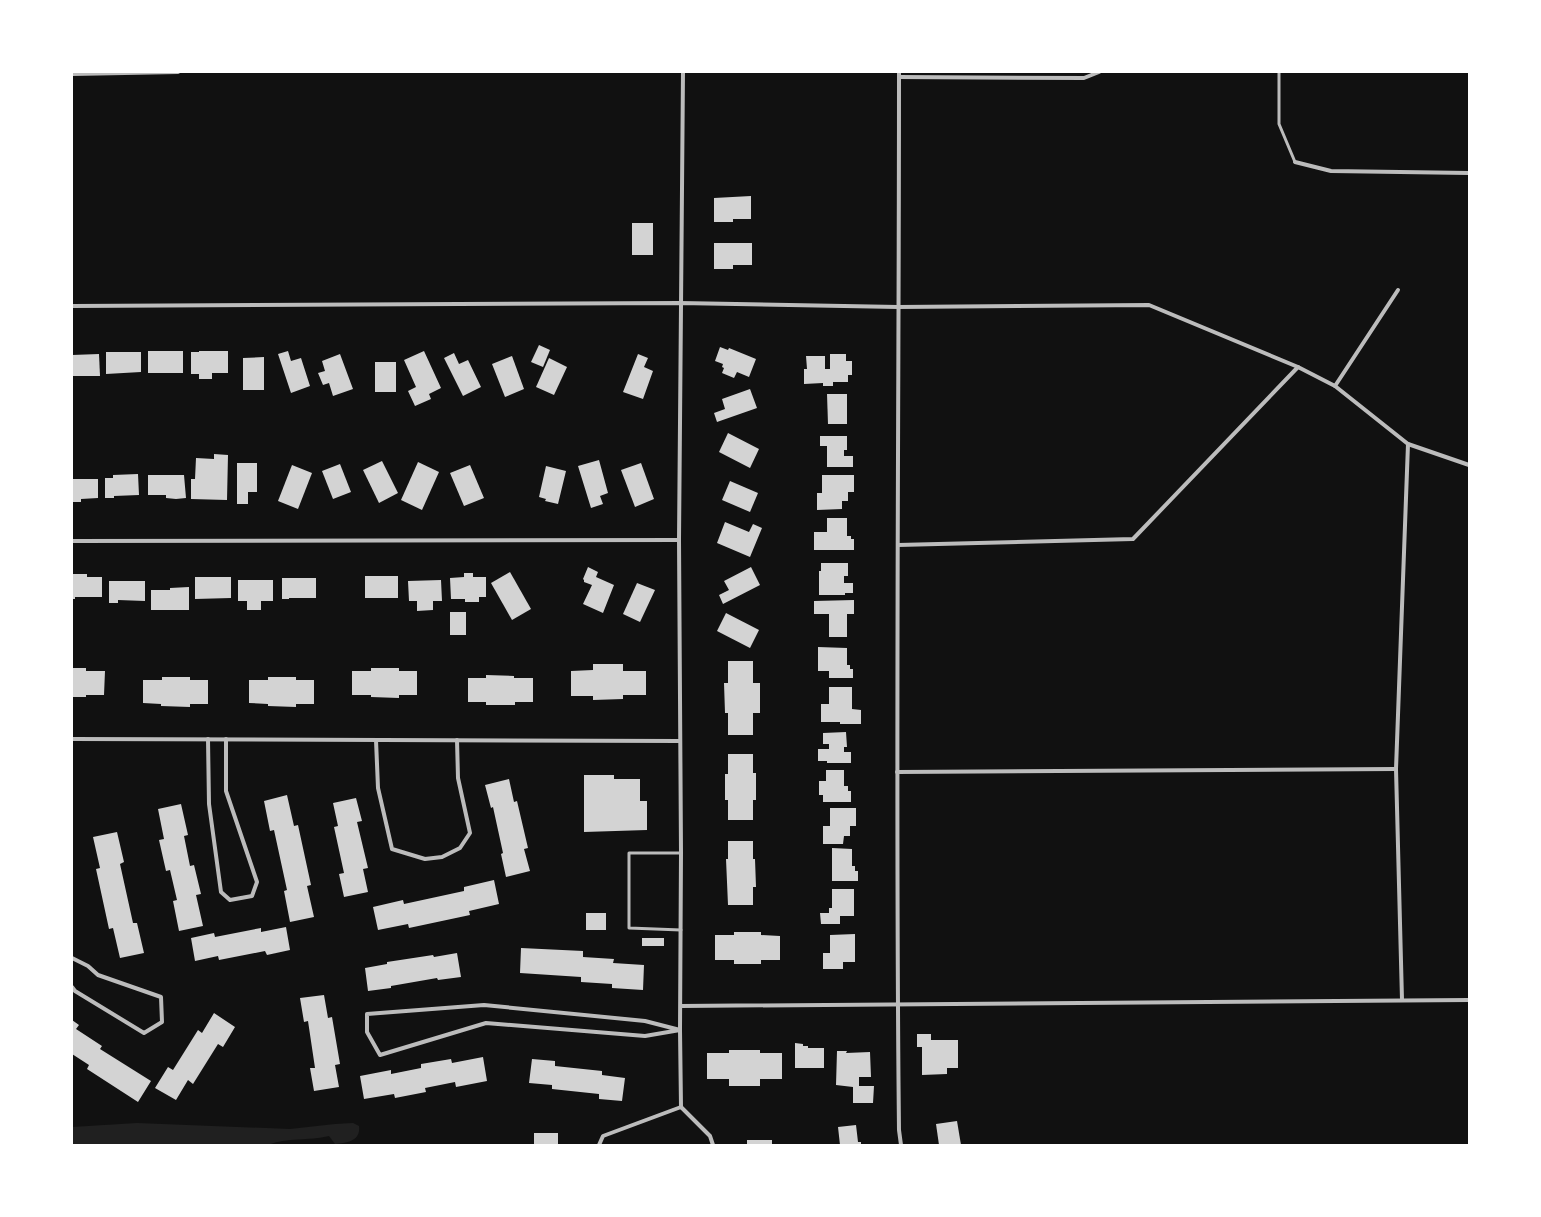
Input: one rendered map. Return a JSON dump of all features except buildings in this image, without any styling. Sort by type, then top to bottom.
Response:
[{"type":"street","points":[[72,74],[178,72]]},
{"type":"street","points":[[683,72],[679,540],[681,1107],[710,1136],[713,1145]]},
{"type":"street","points":[[901,1145],[899,1130],[897,772],[899,74],[1084,78],[1099,72]]},
{"type":"street","points":[[1295,162],[1331,172],[1469,173]]},
{"type":"street","points":[[1335,386],[1398,290]]},
{"type":"street","points":[[72,306],[680,303],[898,306],[1149,306],[1298,367],[1335,386],[1408,444],[1469,465]]},
{"type":"street","points":[[898,545],[1133,539],[1298,367]]},
{"type":"street","points":[[1402,1000],[1396,769],[1408,444]]},
{"type":"street","points":[[72,542],[679,540]]},
{"type":"street","points":[[72,739],[680,741]]},
{"type":"street","points":[[208,739],[209,804],[221,892],[230,900],[252,896],[257,882],[226,791],[226,739]]},
{"type":"street","points":[[376,740],[378,788],[392,849],[425,859],[442,857],[460,848],[470,833],[458,778],[457,740]]},
{"type":"street","points":[[897,772],[1396,769]]},
{"type":"street","points":[[72,958],[88,966],[98,975],[161,997],[162,1022],[144,1033],[75,991],[72,986]]},
{"type":"street","points":[[681,1006],[1469,1000]]},
{"type":"street","points":[[484,1004],[644,1021],[680,1030],[644,1036],[486,1023],[380,1055],[367,1032],[367,1014],[484,1004]]},
{"type":"street","points":[[599,1145],[603,1136],[681,1107]]},
{"type":"lane","points":[[1279,72],[1279,124],[1295,162]]},
{"type":"lane","points":[[681,853],[629,853],[629,928],[681,930]]},
{"type":"shaded area","points":[[137,1123],[290,1129],[353,1123],[359,1126],[359,1131],[358,1135],[352,1140],[335,1144],[329,1136],[283,1141],[268,1145],[72,1145],[72,1127]]}]
